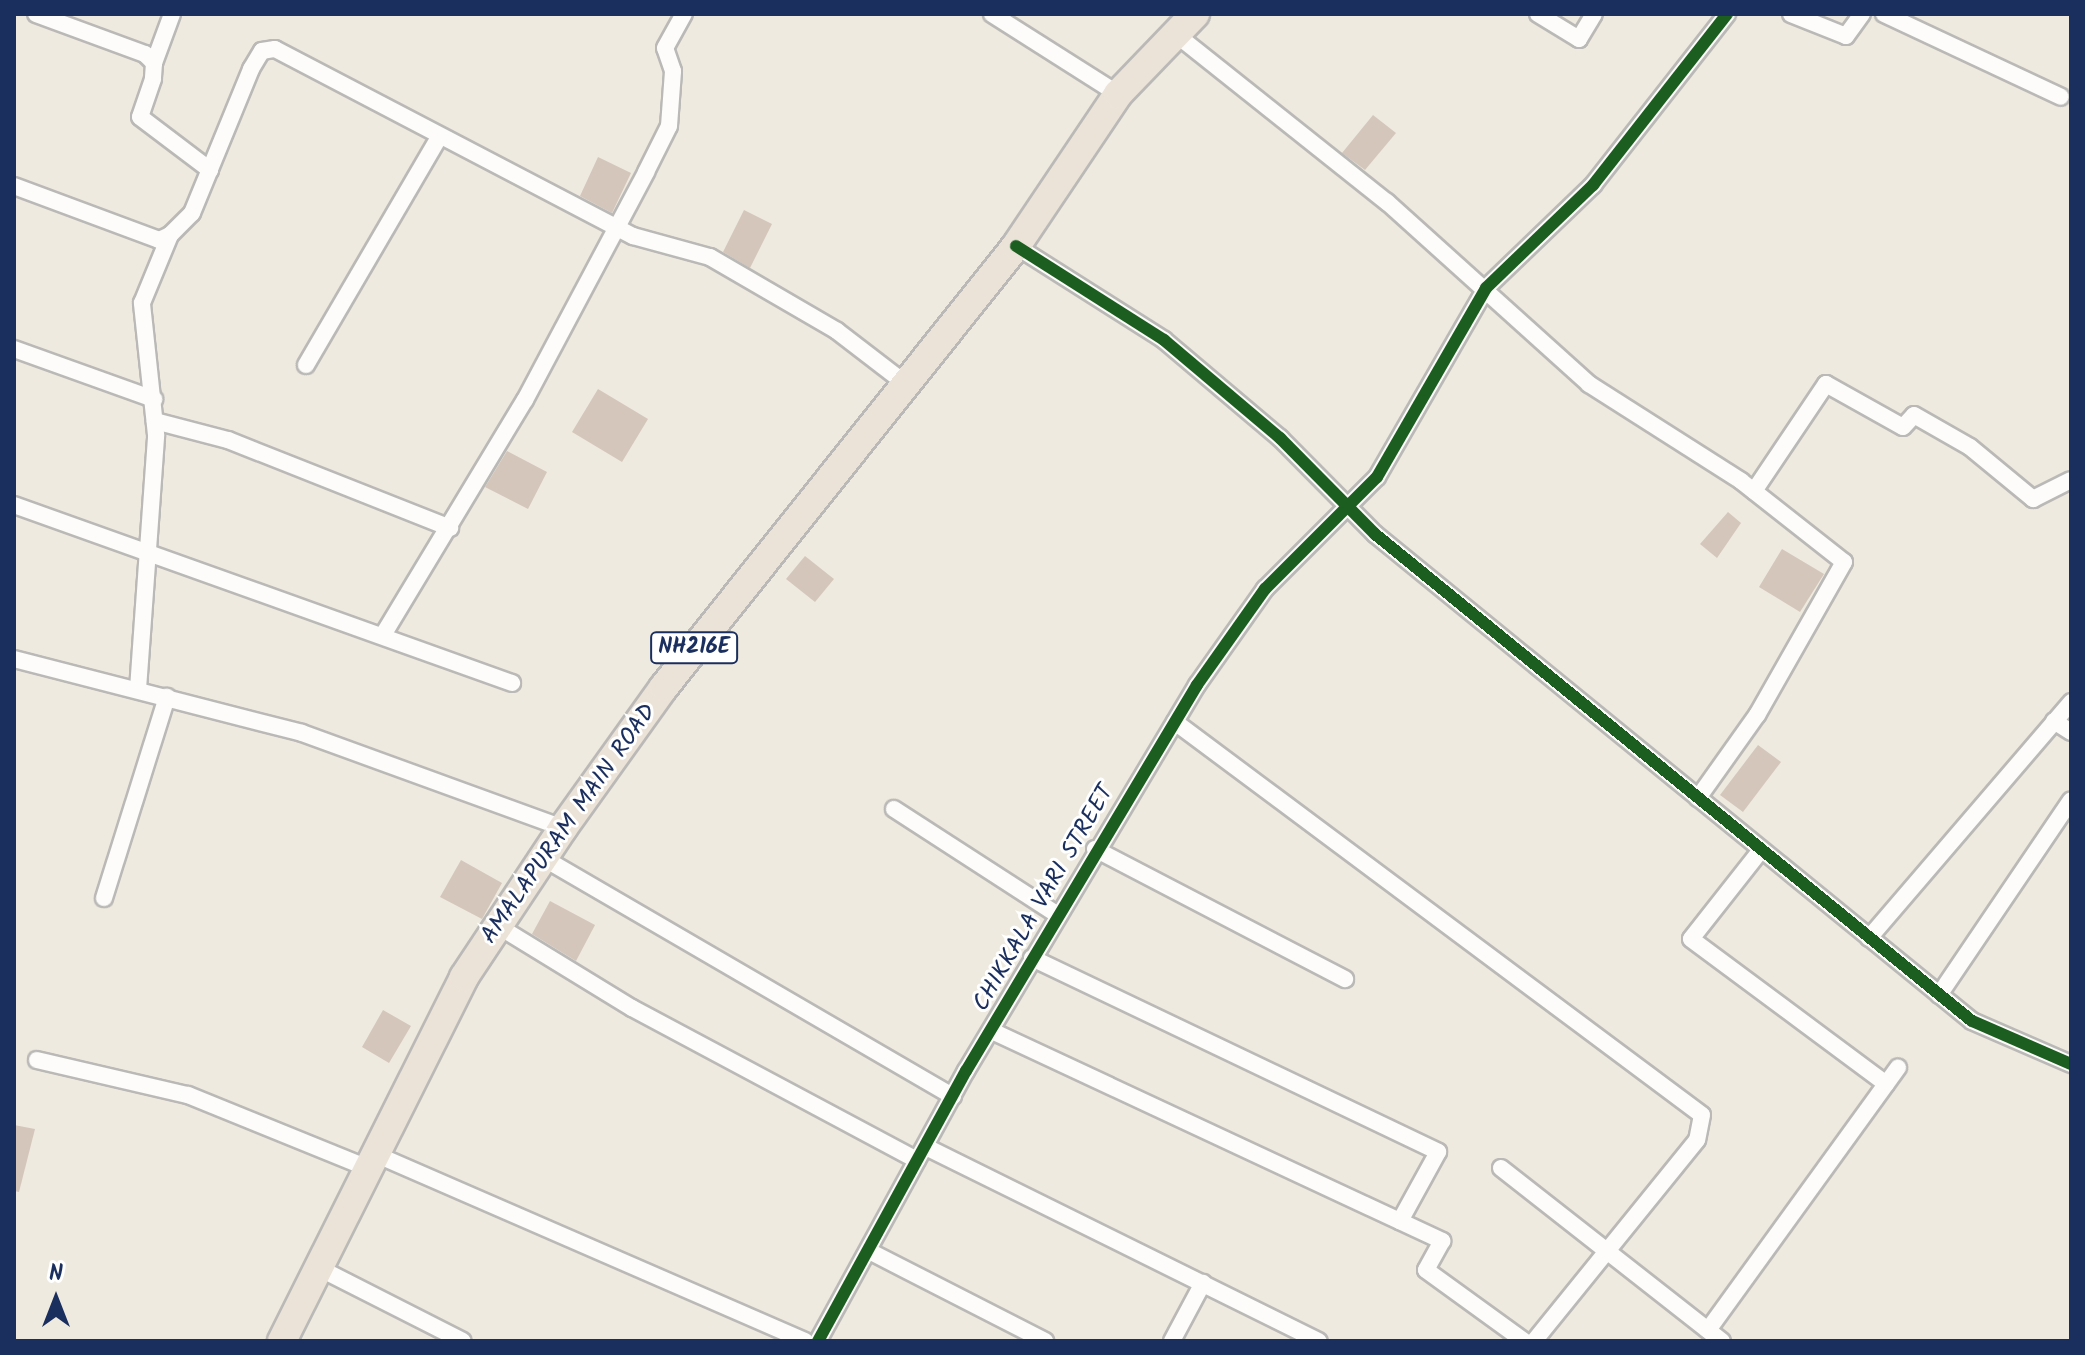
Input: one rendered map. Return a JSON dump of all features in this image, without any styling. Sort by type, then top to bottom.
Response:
[{"type":"highway","name":"AMALAPURAM MAIN ROAD","points":[[282,1341],[464,977],[563,828],[664,687],[1016,246],[1118,94],[1186,25]]},
{"type":"street","points":[[36,14],[54,17],[154,63]]},
{"type":"street","points":[[172,14],[154,63],[140,117],[210,170]]},
{"type":"street","points":[[383,635],[450,528],[669,126],[673,71],[665,48],[684,14]]},
{"type":"street","points":[[992,14],[1118,94]]},
{"type":"street","points":[[1538,14],[1579,39],[1594,14]]},
{"type":"street","name":"CHIKKALA VARI STREET","points":[[818,1341],[953,1096],[1095,849],[1175,722],[1265,589],[1377,477],[1486,288],[1593,185],[1727,14]]},
{"type":"street","points":[[1791,14],[1846,36],[1862,14]]},
{"type":"street","points":[[1884,14],[2061,97]]},
{"type":"street","points":[[1186,25],[1486,288],[1589,384],[1754,491],[1844,562],[1750,726],[1698,798]]},
{"type":"street","points":[[14,186],[159,240],[170,235],[192,213],[251,69],[262,51],[275,49],[439,137],[616,225],[710,257],[804,310],[906,384]]},
{"type":"street","points":[[306,365],[439,137]]},
{"type":"street","points":[[138,689],[155,421],[142,303],[170,235]]},
{"type":"street","points":[[1016,246],[1164,340],[1349,506],[1698,798],[1972,1021],[2071,1064]]},
{"type":"street","points":[[14,349],[154,399]]},
{"type":"street","points":[[1754,491],[1826,384],[1903,427],[1914,415],[1970,447],[2033,499],[2071,480]]},
{"type":"street","points":[[155,421],[228,440],[450,528]]},
{"type":"street","points":[[14,505],[512,683]]},
{"type":"street","points":[[14,659],[138,689],[392,761],[563,828]]},
{"type":"street","points":[[104,898],[167,697]]},
{"type":"street","points":[[1869,938],[2071,702]]},
{"type":"street","points":[[2054,721],[2071,732]]},
{"type":"street","points":[[1175,722],[1702,1115],[1697,1140],[1534,1341]]},
{"type":"street","points":[[1939,995],[2071,800]]},
{"type":"street","points":[[894,809],[1058,915]]},
{"type":"street","points":[[1095,849],[1345,979]]},
{"type":"street","points":[[1761,850],[1691,939],[1886,1084]]},
{"type":"street","points":[[545,859],[953,1096]]},
{"type":"street","points":[[498,926],[632,1008],[922,1154],[1203,1283],[1319,1341]]},
{"type":"street","points":[[1032,958],[1438,1152],[1400,1221]]},
{"type":"street","points":[[992,1031],[1442,1241],[1426,1270],[1524,1341]]},
{"type":"street","points":[[37,1060],[188,1095],[372,1161],[805,1341]]},
{"type":"street","points":[[1708,1330],[1898,1068]]},
{"type":"street","points":[[1501,1168],[1722,1341]]},
{"type":"street","points":[[869,1251],[1045,1341]]},
{"type":"street","points":[[319,1268],[463,1341]]},
{"type":"street","points":[[1172,1341],[1203,1283]]},
{"type":"building","points":[[1373,115],[1396,133],[1365,170],[1342,153]]},
{"type":"building","points":[[598,157],[631,173],[612,213],[580,196]]},
{"type":"building","points":[[744,210],[772,224],[750,268],[723,252]]},
{"type":"building","points":[[598,389],[648,419],[622,462],[572,432]]},
{"type":"building","points":[[507,451],[547,472],[528,509],[485,487]]},
{"type":"building","points":[[1728,512],[1741,523],[1717,558],[1700,544]]},
{"type":"building","points":[[1782,549],[1824,574],[1800,612],[1759,587]]},
{"type":"building","points":[[805,556],[834,579],[815,602],[786,579]]},
{"type":"building","points":[[1758,745],[1781,762],[1743,812],[1720,795]]},
{"type":"building","points":[[461,860],[502,883],[482,919],[440,897]]},
{"type":"building","points":[[550,901],[595,925],[576,961],[532,934]]},
{"type":"building","points":[[383,1010],[411,1026],[389,1063],[362,1047]]},
{"type":"building","points":[[14,1125],[35,1129],[19,1192],[14,1191]]},
{"type":"cycle path","points":[[818,1341],[966,1071],[1197,685],[1265,589],[1377,477],[1486,288],[1593,185],[1727,14]]},
{"type":"cycle path","points":[[1016,246],[1164,340],[1280,438],[1375,534],[1972,1021],[2071,1064]]}]
